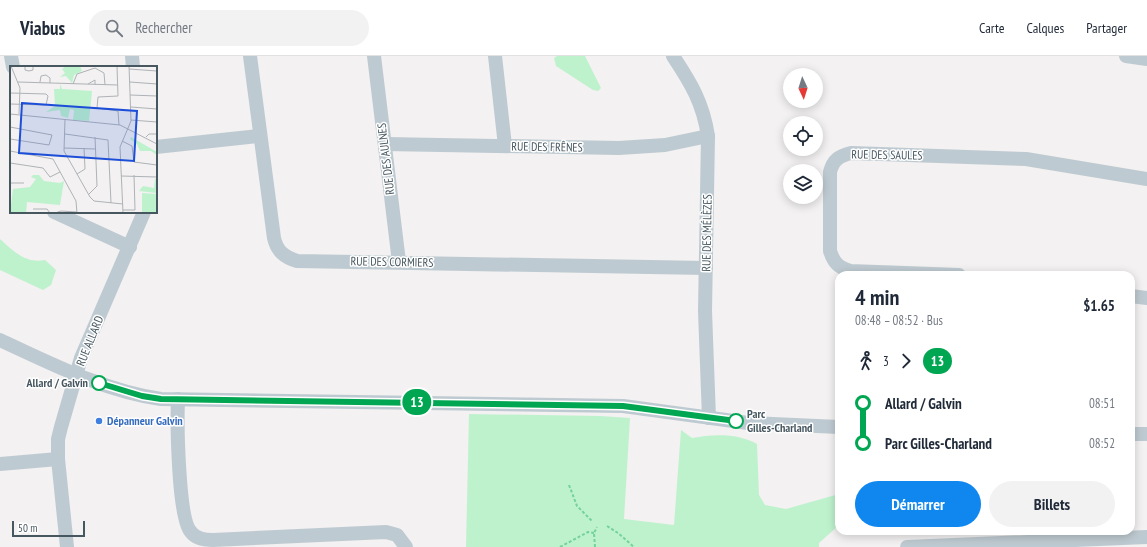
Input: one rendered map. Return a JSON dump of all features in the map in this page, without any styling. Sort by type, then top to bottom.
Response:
[{"type":"street","points":[[11,56],[13,66]]},
{"type":"street","points":[[132,56],[133,66]]},
{"type":"street","name":"RUE DES CORMIERS","points":[[250,56],[274,238],[276,247],[284,256],[298,260],[706,268]]},
{"type":"street","name":"RUE DES AULNES","points":[[374,56],[399,262]]},
{"type":"street","points":[[495,56],[506,146]]},
{"type":"street","name":"RUE DES MÉLÈZES","points":[[673,56],[689,81],[702,107],[708,136],[705,311],[709,418]]},
{"type":"street","points":[[1126,56],[1147,59]]},
{"type":"street","points":[[157,147],[260,136]]},
{"type":"street","name":"RUE DES FRÊNES","points":[[384,144],[642,147],[689,141],[708,136]]},
{"type":"street","name":"RUE DES SAULES","points":[[850,271],[841,268],[833,262],[830,251],[830,172],[832,164],[841,156],[851,153],[1014,159],[1047,162],[1147,179]]},
{"type":"street","points":[[56,213],[130,247]]},
{"type":"street","name":"RUE ALLARD","points":[[67,547],[58,459],[58,439],[81,358],[144,213]]},
{"type":"street","points":[[1135,296],[1147,298]]},
{"type":"street","points":[[0,340],[76,375],[142,396],[178,400],[623,406],[709,418],[782,425],[835,426]]},
{"type":"street","points":[[178,400],[178,449],[185,521],[191,533],[197,537],[213,540],[386,532],[397,535],[406,547]]},
{"type":"street","points":[[1135,434],[1147,434]]},
{"type":"street","points":[[0,464],[58,459]]},
{"type":"street","points":[[907,547],[1147,537]]},
{"type":"path","points":[[569,485],[577,506],[592,521]]},
{"type":"path","points":[[607,526],[618,533],[634,547]]},
{"type":"path","points":[[595,547],[594,533],[597,527]]},
{"type":"path","points":[[560,547],[588,532],[594,533]]},
{"type":"green space","points":[[557,56],[585,56],[601,88],[598,91],[593,90],[556,66],[554,58]]},
{"type":"green space","points":[[0,239],[20,256],[38,261],[45,260],[56,270],[51,285],[43,290],[0,270]]},
{"type":"green space","points":[[469,414],[600,416],[630,418],[624,519],[674,525],[681,430],[692,438],[725,435],[750,440],[757,444],[759,495],[765,505],[786,509],[835,495],[835,529],[819,543],[819,547],[466,547]]},
{"type":"bus line","name":"13","points":[[99,383],[122,391],[161,399],[623,406],[736,421]]},
{"type":"place","name":"Allard / Galvin","points":[[99,383]]},
{"type":"place","name":"Dépanneur Galvin","points":[[99,421]]},
{"type":"place","name":"Parc Gilles-Charland","points":[[736,421]]}]
